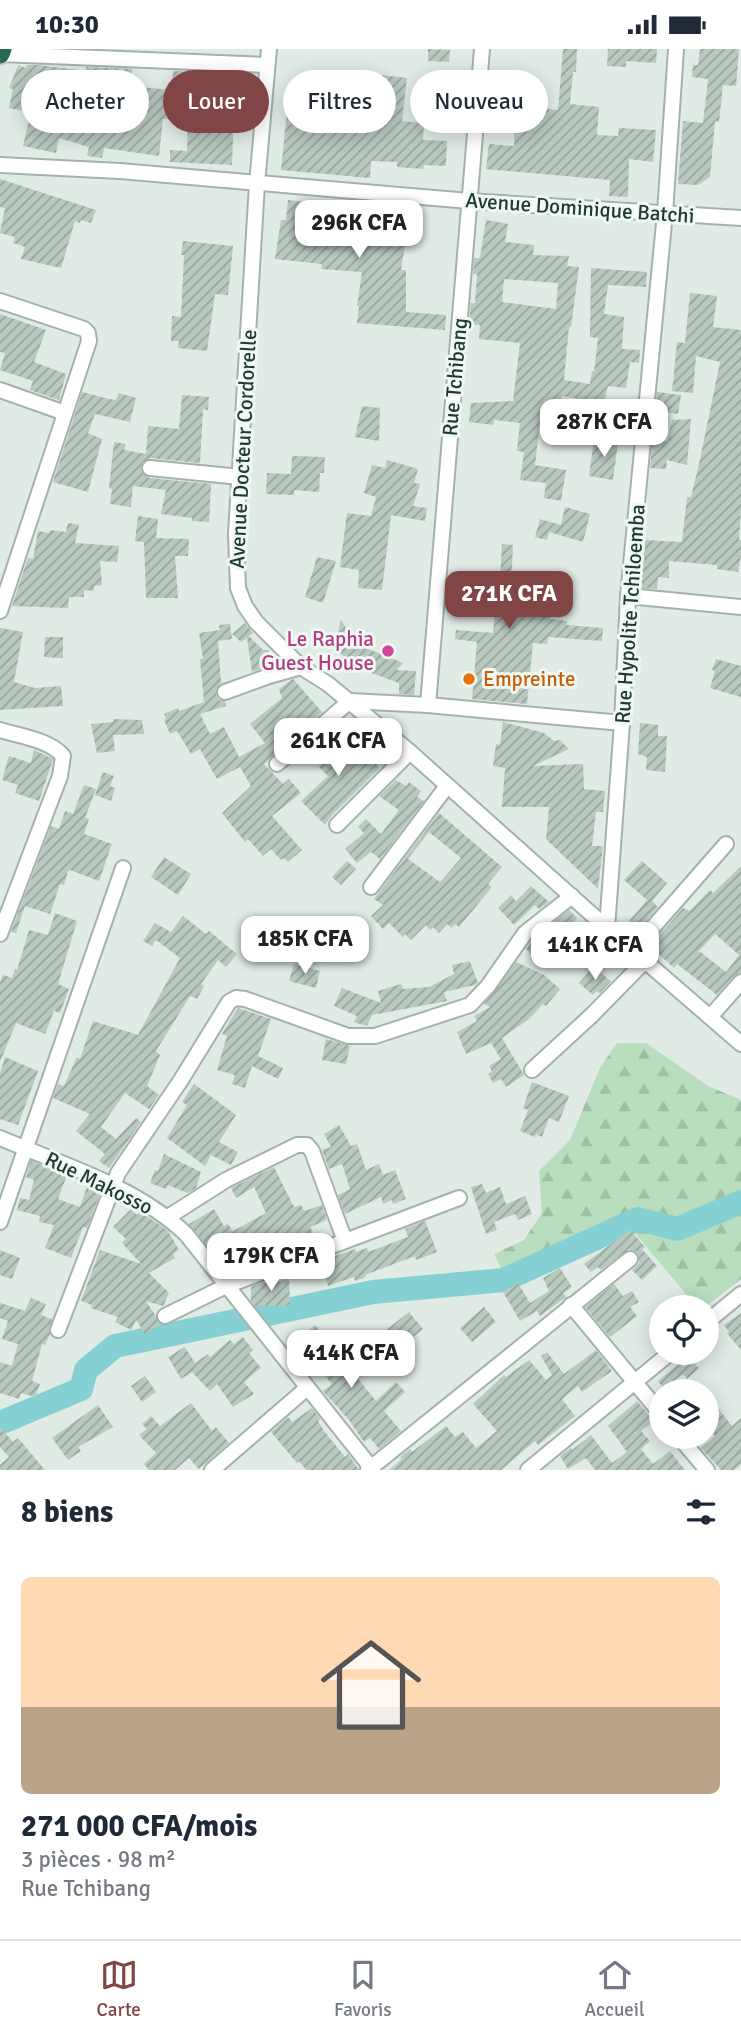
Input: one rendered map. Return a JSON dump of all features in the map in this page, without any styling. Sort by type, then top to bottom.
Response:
[{"type":"highway","points":[[0,54],[2,49]]},
{"type":"street","name":"Avenue Docteur Cordorelle","points":[[269,49],[257,184],[236,534],[237,588],[245,606],[256,622],[301,667],[350,701],[410,752],[741,1044]]},
{"type":"street","name":"Rue Tchibang","points":[[428,705],[482,49]]},
{"type":"street","name":"Rue Hypolite Tchiloemba","points":[[607,928],[628,596],[665,213],[676,49]]},
{"type":"street","points":[[0,54],[267,65]]},
{"type":"street","name":"Avenue Dominique Batchi","points":[[0,166],[120,171],[469,201],[741,218]]},
{"type":"street","points":[[0,301],[84,329],[88,333],[89,341],[0,611]]},
{"type":"street","points":[[0,390],[65,413]]},
{"type":"street","points":[[150,468],[240,477]]},
{"type":"street","points":[[628,596],[741,607]]},
{"type":"street","points":[[225,692],[301,667]]},
{"type":"street","points":[[277,764],[350,701],[428,705],[622,723]]},
{"type":"street","points":[[0,730],[47,745],[59,750],[63,756],[60,776],[0,934]]},
{"type":"street","points":[[337,825],[410,752]]},
{"type":"street","points":[[371,887],[447,786]]},
{"type":"street","points":[[634,949],[726,844]]},
{"type":"street","points":[[0,1222],[123,868]]},
{"type":"street","points":[[58,1330],[113,1185],[124,1163],[181,1080],[229,1002],[236,998],[348,1036],[375,1036],[470,1005],[488,986],[525,933],[572,897]]},
{"type":"street","points":[[532,1070],[646,960]]},
{"type":"street","points":[[710,1017],[741,982]]},
{"type":"street","name":"Rue Makosso","points":[[0,1138],[113,1185],[168,1217],[186,1234],[371,1469]]},
{"type":"street","points":[[168,1217],[226,1180],[297,1145],[307,1146],[313,1151],[345,1241]]},
{"type":"street","points":[[164,1316],[226,1286],[459,1198]]},
{"type":"street","points":[[371,1469],[630,1259]]},
{"type":"street","points":[[719,1312],[741,1294]]},
{"type":"street","points":[[571,1305],[649,1400]]},
{"type":"street","points":[[528,1470],[655,1365]]},
{"type":"street","points":[[212,1470],[307,1388]]},
{"type":"street","points":[[689,1449],[707,1470]]},
{"type":"green space","points":[[617,1043],[646,1043],[708,1086],[741,1100],[741,1279],[719,1296],[687,1295],[624,1220],[559,1254],[503,1272],[494,1254],[524,1240],[542,1213],[539,1171],[570,1140],[600,1068]]},
{"type":"building","points":[[428,49],[450,50],[449,62],[428,61]]},
{"type":"building","points":[[563,49],[577,49],[570,104],[599,107],[597,135],[618,136],[619,128],[656,130],[653,162],[629,159],[628,197],[609,196],[610,180],[486,169],[489,144],[514,146],[514,133],[548,133],[548,109],[558,110]]},
{"type":"building","points":[[608,49],[657,49],[656,63],[626,61],[626,67],[607,66]]},
{"type":"building","points":[[700,49],[739,49],[736,86],[723,85],[719,122],[715,121],[710,177],[698,185],[678,184],[683,121],[703,123],[708,79],[692,77],[693,65],[698,65]]},
{"type":"building","points":[[18,65],[26,68],[27,65],[38,65],[78,70],[21,70],[21,110],[9,108],[13,89],[9,88]]},
{"type":"building","points":[[86,67],[132,69],[86,70]]},
{"type":"building","points":[[396,77],[407,78],[402,121],[410,122],[410,133],[423,133],[423,140],[447,141],[446,166],[424,165],[423,169],[397,167],[397,162],[371,161],[370,178],[281,170],[285,133],[396,133]]},
{"type":"building","points":[[149,88],[163,89],[159,156],[104,148],[102,158],[87,156],[89,147],[59,138],[56,153],[23,146],[26,133],[149,133]]},
{"type":"building","points":[[188,133],[233,133],[232,165],[170,162],[170,150],[187,151]]},
{"type":"building","points":[[0,179],[96,210],[91,223],[75,221],[61,268],[21,259],[25,247],[13,243],[15,237],[0,233],[5,208],[0,207]]},
{"type":"building","points":[[288,200],[314,203],[313,218],[384,226],[386,212],[412,215],[410,224],[417,225],[414,246],[405,245],[401,270],[406,270],[406,312],[446,315],[445,330],[357,323],[362,272],[321,269],[322,264],[275,259],[281,220],[286,220]]},
{"type":"building","points":[[486,220],[508,224],[505,242],[534,245],[533,255],[569,256],[567,266],[579,267],[564,380],[590,384],[598,338],[590,337],[591,268],[647,272],[646,287],[608,285],[604,314],[624,317],[622,349],[640,350],[639,363],[630,362],[626,388],[608,386],[602,410],[585,408],[586,400],[562,396],[560,407],[542,404],[535,465],[566,470],[561,501],[544,498],[546,483],[520,480],[524,452],[517,451],[520,423],[494,420],[493,425],[469,422],[471,403],[513,401],[520,343],[479,339],[480,325],[469,324],[471,303],[475,303],[477,274],[473,274],[474,258],[480,258]],"holes":[[[504,279],[558,283],[556,309],[502,302]]]},
{"type":"building","points":[[183,241],[233,246],[228,295],[215,294],[207,351],[178,348],[179,341],[171,341],[172,316],[181,317]]},
{"type":"building","points":[[690,293],[717,296],[713,327],[741,330],[741,555],[738,572],[717,569],[717,565],[669,561],[669,578],[658,577],[657,589],[641,588],[645,540],[682,542],[687,497],[691,497],[720,362],[696,356],[693,393],[672,391],[677,342],[685,343]]},
{"type":"building","points":[[0,314],[46,330],[34,362],[66,374],[59,400],[30,390],[33,381],[0,370],[5,353],[0,352]]},
{"type":"building","points":[[82,392],[116,400],[119,393],[136,398],[130,422],[95,414],[88,433],[102,439],[88,492],[53,482]]},
{"type":"building","points":[[657,392],[681,395],[678,414],[659,411],[660,404],[656,404]]},
{"type":"building","points":[[182,395],[209,397],[208,410],[203,409],[200,463],[150,458],[142,463],[141,471],[149,478],[211,484],[209,522],[161,514],[166,490],[133,486],[131,507],[110,504],[114,442],[126,444],[124,450],[146,454],[148,426],[179,429]]},
{"type":"building","points":[[362,406],[380,408],[379,441],[355,437]]},
{"type":"building","points":[[691,419],[687,465],[667,460],[666,469],[650,468],[652,445],[655,446],[656,440],[667,441],[672,420]]},
{"type":"building","points":[[594,439],[618,443],[613,480],[589,476]]},
{"type":"building","points":[[292,456],[325,457],[324,473],[320,473],[319,492],[294,490],[294,495],[266,494],[267,473],[291,474]]},
{"type":"building","points":[[387,460],[418,469],[414,483],[420,484],[413,506],[427,508],[425,521],[391,515],[382,590],[358,588],[359,570],[340,567],[347,513],[371,516],[376,497],[364,493],[372,465],[385,468]]},
{"type":"building","points":[[565,507],[590,514],[583,542],[549,532],[547,540],[535,537],[540,519],[561,525]]},
{"type":"building","points":[[138,516],[158,519],[156,538],[189,539],[188,556],[175,556],[178,598],[146,598],[144,542],[135,541]]},
{"type":"building","points":[[68,523],[79,525],[75,543],[119,546],[117,562],[100,561],[102,585],[94,586],[94,591],[84,590],[84,597],[69,597],[68,608],[12,606],[28,558],[33,559],[38,531],[66,532]]},
{"type":"building","points":[[502,544],[513,545],[510,609],[513,609],[521,583],[531,584],[531,588],[553,590],[550,619],[567,621],[567,625],[603,628],[602,641],[548,637],[547,644],[533,643],[527,704],[472,699],[477,642],[455,639],[456,630],[493,633],[495,613],[446,609],[448,578],[500,581]]},
{"type":"building","points":[[317,557],[336,561],[323,603],[305,597]]},
{"type":"building","points":[[341,620],[356,644],[403,663],[396,670],[416,671],[414,695],[399,694],[399,683],[355,667],[334,647]]},
{"type":"building","points":[[245,623],[253,633],[249,636],[263,650],[268,650],[277,664],[252,672],[247,638],[241,642],[232,634]]},
{"type":"building","points":[[230,624],[232,639],[218,641],[221,683],[216,695],[219,700],[225,701],[226,706],[200,714],[210,734],[224,727],[239,757],[265,743],[250,724],[282,698],[279,689],[293,679],[322,712],[264,764],[283,784],[289,779],[301,793],[272,816],[302,850],[288,862],[284,858],[281,860],[271,849],[263,856],[248,839],[245,842],[222,813],[251,786],[240,767],[217,779],[200,749],[191,754],[177,731],[170,734],[164,720],[164,714],[204,702],[200,659],[203,659],[199,633],[220,630],[219,625]]},
{"type":"building","points":[[0,628],[23,632],[14,682],[35,688],[61,686],[63,706],[0,710]]},
{"type":"building","points":[[45,637],[63,637],[63,658],[44,657]]},
{"type":"building","points":[[716,659],[741,666],[741,697],[710,688]]},
{"type":"building","points":[[113,719],[142,720],[144,734],[113,735],[115,751],[97,753],[91,724],[113,722]]},
{"type":"building","points":[[503,722],[544,733],[554,741],[560,740],[569,749],[533,766],[583,764],[584,789],[605,791],[603,812],[596,812],[592,846],[603,846],[598,889],[546,839],[549,807],[502,807],[505,768],[493,766],[496,744],[500,745]]},
{"type":"building","points":[[640,723],[658,725],[658,736],[667,736],[665,772],[646,770],[647,757],[638,754]]},
{"type":"building","points":[[340,740],[352,751],[357,745],[380,768],[325,825],[301,801],[328,776],[319,767],[322,764],[308,750],[317,742],[328,753]]},
{"type":"building","points":[[34,750],[53,759],[39,801],[15,793],[18,785],[2,780],[9,756],[31,763]]},
{"type":"building","points":[[103,772],[114,776],[110,786],[115,788],[111,801],[95,795]]},
{"type":"building","points":[[396,780],[406,786],[409,782],[421,791],[417,797],[424,801],[380,859],[371,852],[357,863],[345,849],[364,833],[358,827],[366,819],[381,834],[399,810],[379,796]]},
{"type":"building","points":[[84,785],[96,789],[85,818],[89,819],[84,834],[112,844],[99,881],[68,871],[64,885],[60,884],[50,914],[25,906],[16,933],[11,932],[51,826],[59,829],[65,811],[73,814]]},
{"type":"building","points":[[439,813],[502,867],[488,884],[492,887],[459,927],[455,924],[452,928],[447,924],[439,933],[433,927],[430,930],[426,925],[411,940],[405,934],[403,937],[389,923],[383,929],[371,916],[383,905],[374,899]],"holes":[[[429,832],[461,858],[440,882],[408,859]]]},
{"type":"building","points":[[164,857],[191,874],[178,895],[151,877]]},
{"type":"building","points":[[347,861],[356,869],[341,885],[332,877]]},
{"type":"building","points":[[642,861],[667,883],[652,901],[658,907],[639,929],[629,921],[647,900],[624,880]]},
{"type":"building","points":[[741,866],[741,973],[734,976],[717,995],[677,964],[674,968],[650,946],[683,908],[690,911],[710,890],[713,893]],"holes":[[[715,934],[739,955],[726,972],[699,951]]]},
{"type":"building","points":[[531,886],[549,902],[539,909],[535,905],[514,925],[498,908],[511,895],[516,901]]},
{"type":"building","points":[[569,910],[577,918],[571,924],[581,933],[568,945],[560,936],[536,959],[526,949],[532,940]]},
{"type":"building","points":[[55,913],[77,921],[58,984],[69,989],[60,1013],[54,1011],[45,1034],[16,1023],[0,1062],[0,982],[3,975],[12,978],[15,969],[17,970],[29,930],[48,935]]},
{"type":"building","points":[[183,916],[206,934],[209,931],[237,954],[226,967],[218,960],[201,984],[204,986],[197,999],[190,996],[156,1051],[160,1055],[147,1086],[159,1095],[149,1109],[125,1093],[101,1127],[116,1139],[136,1118],[141,1122],[109,1168],[99,1161],[105,1154],[76,1131],[90,1114],[53,1098],[58,1084],[64,1086],[77,1057],[80,1059],[93,1021],[138,1035],[180,958],[156,940],[152,946],[143,941],[155,923],[171,932]]},
{"type":"building","points":[[470,961],[478,983],[444,992],[447,1001],[372,1015],[367,1026],[354,1022],[357,1016],[334,1006],[342,988],[381,1003],[378,991],[401,984],[403,989],[429,987],[454,974],[452,965]]},
{"type":"building","points":[[516,962],[544,975],[560,989],[546,1006],[543,1004],[529,1019],[502,1038],[524,1075],[506,1087],[501,1079],[493,1083],[488,1074],[492,1071],[489,1066],[501,1059],[491,1043],[466,1054],[457,1032],[477,1021],[474,1016],[490,1007],[484,1004]]},
{"type":"building","points":[[294,964],[320,971],[316,988],[289,981]]},
{"type":"building","points":[[593,967],[611,981],[600,993],[597,991],[593,995],[579,983]]},
{"type":"building","points":[[238,1008],[271,1019],[258,1056],[283,1068],[278,1079],[252,1066],[245,1088],[232,1084],[235,1075],[217,1070],[227,1036],[222,1034]]},
{"type":"building","points":[[326,1039],[350,1046],[346,1064],[322,1060]]},
{"type":"building","points":[[5,1057],[38,1071],[18,1125],[0,1119],[0,1073]]},
{"type":"building","points":[[532,1082],[569,1096],[559,1122],[549,1118],[542,1137],[520,1131],[528,1110],[523,1108]]},
{"type":"building","points":[[194,1084],[236,1115],[219,1142],[238,1152],[231,1165],[211,1155],[205,1166],[167,1138],[187,1105],[182,1102]]},
{"type":"building","points":[[339,1125],[351,1146],[357,1144],[366,1170],[379,1164],[383,1175],[395,1170],[406,1199],[393,1204],[392,1200],[383,1204],[381,1197],[345,1214],[338,1195],[350,1189],[342,1164],[329,1169],[322,1150],[331,1147],[324,1134]]},
{"type":"building","points":[[164,1154],[201,1172],[196,1188],[187,1193],[168,1185],[166,1189],[150,1183]]},
{"type":"building","points":[[31,1161],[67,1175],[58,1199],[80,1207],[88,1184],[101,1191],[87,1228],[83,1227],[71,1258],[45,1248],[54,1225],[39,1222],[40,1216],[17,1210],[20,1198],[29,1200],[34,1180],[26,1177]]},
{"type":"building","points":[[274,1167],[294,1207],[301,1205],[304,1211],[322,1205],[327,1220],[310,1227],[317,1241],[284,1254],[277,1240],[245,1255],[248,1259],[227,1271],[189,1224],[214,1209],[224,1226],[228,1224],[233,1231],[266,1213],[254,1187],[236,1198],[231,1188]]},
{"type":"building","points":[[482,1184],[486,1193],[500,1187],[506,1204],[525,1196],[532,1214],[518,1220],[515,1214],[494,1222],[497,1230],[486,1234],[471,1187]]},
{"type":"building","points":[[131,1209],[168,1231],[179,1250],[173,1254],[175,1258],[149,1273],[169,1293],[163,1306],[146,1301],[161,1324],[145,1334],[136,1320],[131,1330],[115,1322],[118,1317],[91,1308],[92,1305],[81,1301],[100,1250],[141,1264],[122,1243],[126,1239],[113,1227]]},
{"type":"building","points":[[425,1221],[437,1252],[416,1260],[415,1256],[355,1281],[354,1277],[328,1286],[320,1263],[304,1271],[302,1268],[355,1249],[356,1252],[367,1248],[368,1252],[408,1237],[405,1229]]},
{"type":"building","points":[[630,1230],[657,1266],[642,1280],[632,1270],[639,1263],[637,1252],[629,1249],[601,1270],[598,1267],[591,1272],[584,1264]]},
{"type":"building","points":[[0,1250],[20,1258],[12,1279],[0,1275]]},
{"type":"building","points":[[560,1268],[572,1287],[563,1293],[566,1297],[540,1316],[537,1311],[520,1321],[503,1292],[518,1283],[530,1303],[549,1291],[543,1278]]},
{"type":"building","points":[[277,1277],[279,1282],[289,1278],[290,1305],[256,1306],[251,1301],[251,1287]]},
{"type":"building","points":[[614,1284],[623,1296],[632,1291],[639,1302],[630,1307],[637,1316],[610,1337],[585,1307]]},
{"type":"building","points":[[31,1298],[46,1304],[41,1315],[52,1319],[50,1334],[45,1345],[42,1344],[32,1381],[40,1384],[35,1397],[21,1393],[19,1399],[0,1393],[0,1362],[12,1366],[18,1344],[2,1339],[8,1321],[0,1318],[0,1303],[25,1311]]},
{"type":"building","points":[[484,1307],[496,1322],[472,1342],[460,1328]]},
{"type":"building","points":[[409,1312],[423,1329],[401,1347],[386,1330]]},
{"type":"building","points":[[741,1313],[741,1350],[724,1325]]},
{"type":"building","points":[[315,1325],[376,1401],[396,1382],[405,1392],[384,1411],[401,1431],[379,1449],[370,1438],[364,1442],[323,1391],[332,1384],[303,1349],[295,1356],[288,1347]]},
{"type":"building","points":[[243,1337],[253,1350],[249,1353],[261,1368],[244,1382],[254,1394],[233,1407],[217,1384],[210,1391],[192,1372],[181,1379],[168,1357],[185,1347],[195,1363],[208,1354],[210,1357],[230,1340],[234,1344]]},
{"type":"building","points":[[596,1350],[612,1371],[582,1392],[578,1386],[562,1399],[575,1416],[538,1445],[535,1441],[501,1470],[389,1470],[410,1449],[412,1452],[446,1426],[455,1437],[463,1432],[476,1448],[497,1431],[473,1404],[504,1375],[506,1377],[529,1360],[546,1380],[552,1375],[541,1356],[547,1352],[564,1374]]},
{"type":"building","points":[[678,1365],[696,1365],[699,1368],[687,1379],[683,1374],[677,1379],[660,1379]]},
{"type":"building","points":[[145,1376],[156,1392],[142,1402],[131,1386]]},
{"type":"building","points":[[637,1401],[649,1415],[649,1425],[641,1431],[649,1442],[641,1449],[653,1464],[670,1451],[685,1470],[595,1470],[586,1458],[568,1469],[560,1456],[591,1435],[612,1463],[627,1452],[608,1426]]},
{"type":"building","points":[[191,1403],[212,1431],[216,1427],[229,1443],[199,1469],[189,1458],[175,1470],[149,1470],[144,1464],[156,1453],[139,1435],[147,1429],[142,1424],[151,1416],[160,1426]]},
{"type":"building","points":[[98,1405],[113,1427],[78,1447],[81,1451],[68,1460],[52,1438]]},
{"type":"building","points":[[312,1408],[324,1431],[345,1457],[348,1454],[359,1470],[306,1470],[271,1432],[288,1417],[292,1422]]},
{"type":"building","points":[[719,1409],[732,1426],[741,1418],[741,1464],[734,1470],[721,1470],[702,1449],[719,1449]]},
{"type":"building","points":[[0,1427],[13,1442],[18,1438],[45,1470],[0,1470],[0,1465],[9,1457],[0,1447]]},
{"type":"waterway","points":[[0,1423],[81,1389],[86,1370],[115,1346],[373,1292],[504,1280],[638,1219],[677,1229],[741,1202]]},
{"type":"place","name":"Le Raphia Guest House","points":[[388,651]]},
{"type":"place","name":"Empreinte","points":[[469,679]]}]
